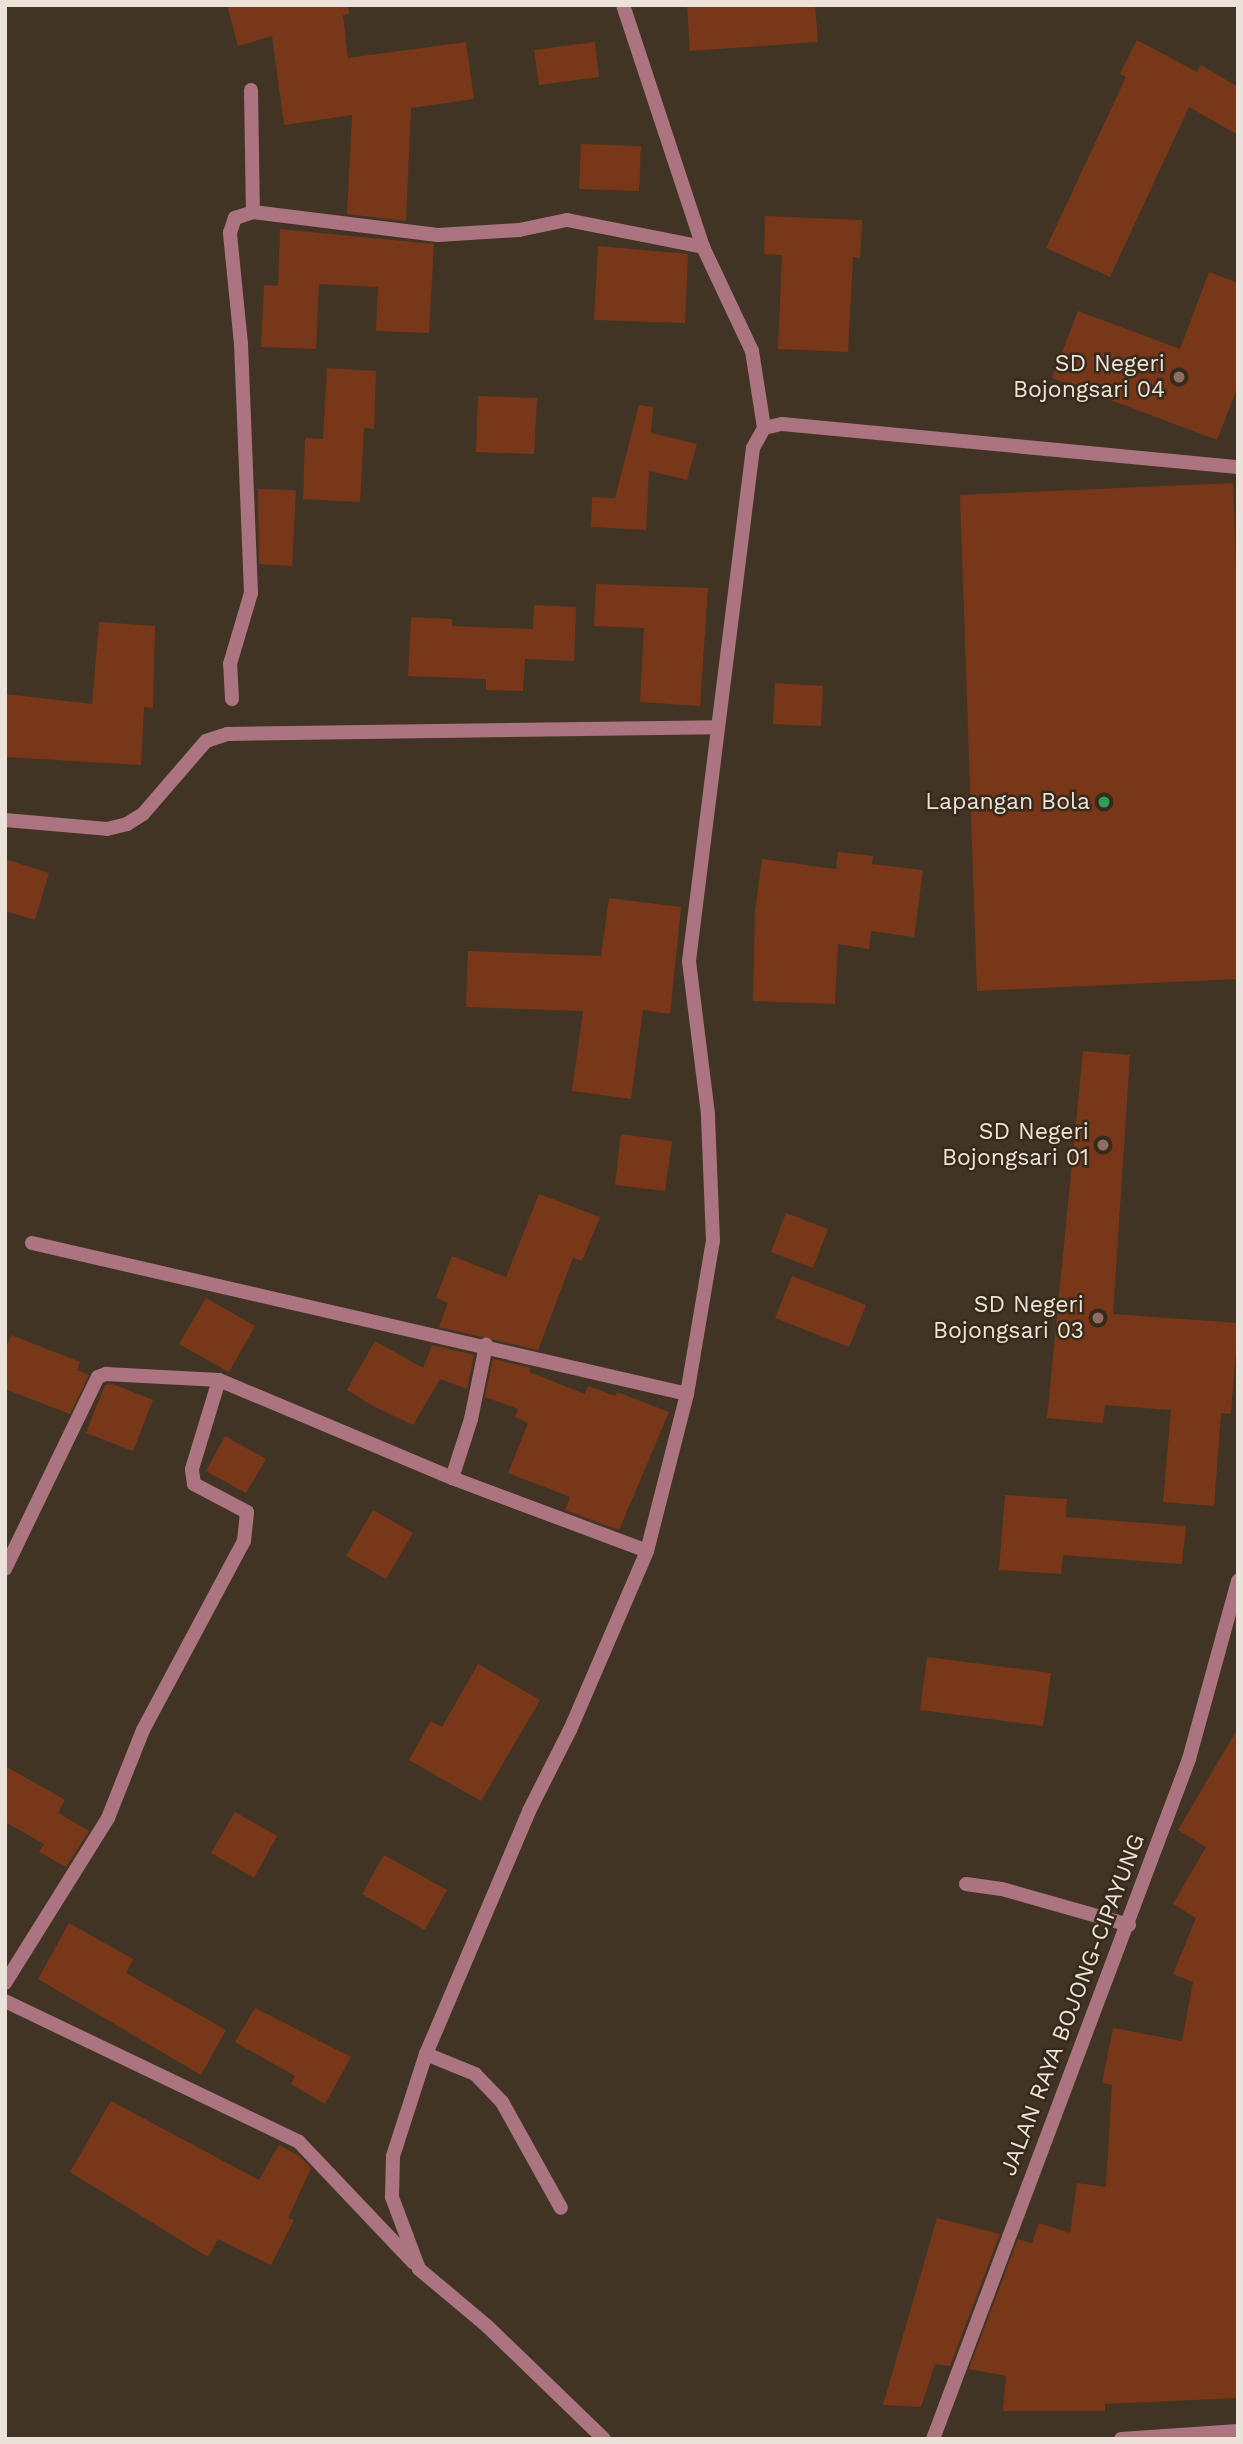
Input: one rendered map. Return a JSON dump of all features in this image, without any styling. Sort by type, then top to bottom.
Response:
[{"type":"street","points":[[419,2269],[392,2197],[394,2156],[426,2054],[529,1811],[570,1730],[647,1551],[687,1394],[713,1241],[708,1114],[689,961],[753,448],[764,428],[752,351],[703,247],[623,5]]},
{"type":"street","points":[[251,90],[253,212]]},
{"type":"street","points":[[232,699],[230,664],[251,593],[241,344],[230,233],[235,218],[253,212],[439,235],[519,230],[567,220],[703,247]]},
{"type":"street","points":[[764,428],[782,424],[1238,467]]},
{"type":"street","points":[[5,820],[107,829],[127,824],[144,814],[206,741],[227,734],[717,727]]},
{"type":"street","points":[[32,1243],[486,1345],[687,1394]]},
{"type":"street","points":[[452,1478],[471,1419],[486,1345]]},
{"type":"street","points":[[5,1569],[98,1377],[117,1374],[219,1380],[452,1478],[647,1551]]},
{"type":"street","points":[[5,1983],[108,1818],[130,1773],[143,1730],[244,1541],[247,1512],[194,1484],[192,1469],[219,1380]]},
{"type":"street","name":"JALAN RAYA BOJONG-CIPAYUNG","points":[[933,2439],[1189,1759],[1238,1581]]},
{"type":"street","points":[[965,1884],[1002,1889],[1129,1924]]},
{"type":"street","points":[[5,2001],[299,2142],[419,2269],[487,2326],[604,2439]]},
{"type":"street","points":[[426,2054],[475,2074],[502,2102],[561,2208]]},
{"type":"street","points":[[1121,2439],[1238,2431]]},
{"type":"building","points":[[227,5],[348,5],[349,14],[343,15],[348,58],[466,42],[474,99],[411,108],[406,221],[347,214],[352,115],[284,125],[272,36],[238,46]]},
{"type":"building","points":[[687,5],[815,5],[818,42],[690,51]]},
{"type":"building","points":[[1137,40],[1197,72],[1201,65],[1238,87],[1238,135],[1189,107],[1110,277],[1046,248],[1126,77],[1120,74]]},
{"type":"building","points":[[595,42],[599,77],[539,85],[534,50]]},
{"type":"building","points":[[581,144],[641,146],[639,191],[579,189]]},
{"type":"building","points":[[765,216],[862,220],[860,258],[853,257],[848,352],[778,349],[782,255],[764,254]]},
{"type":"building","points":[[280,229],[434,244],[429,333],[376,331],[378,287],[319,284],[316,349],[261,347],[264,285],[278,286]]},
{"type":"building","points":[[598,246],[688,254],[685,323],[594,320]]},
{"type":"building","points":[[1209,272],[1238,283],[1238,386],[1217,440],[1052,378],[1078,311],[1180,349]]},
{"type":"building","points":[[327,368],[376,371],[374,429],[364,428],[360,502],[303,499],[305,438],[323,439]]},
{"type":"building","points":[[478,396],[537,398],[534,454],[476,452]]},
{"type":"building","points":[[639,405],[653,407],[651,433],[697,444],[687,480],[649,471],[646,530],[591,527],[592,497],[615,498]]},
{"type":"building","name":"Lapangan Bola","points":[[1233,483],[1238,625],[1238,979],[977,991],[960,495]]},
{"type":"building","points":[[258,489],[296,490],[292,566],[259,564]]},
{"type":"building","points":[[596,584],[708,588],[700,706],[640,702],[644,628],[594,626]]},
{"type":"building","points":[[534,605],[576,607],[574,661],[525,659],[523,691],[486,690],[486,679],[408,676],[411,617],[452,619],[452,626],[533,629]]},
{"type":"building","points":[[99,622],[155,626],[153,708],[144,707],[141,765],[5,757],[5,694],[92,704]]},
{"type":"building","points":[[775,683],[823,686],[821,726],[773,724]]},
{"type":"building","points":[[838,852],[873,856],[872,864],[923,870],[914,937],[871,931],[869,949],[838,944],[835,1004],[753,1001],[755,911],[762,859],[836,869]]},
{"type":"building","points":[[5,859],[49,873],[35,920],[5,911]]},
{"type":"building","points":[[609,898],[681,907],[670,1014],[643,1010],[631,1099],[572,1091],[583,1011],[466,1007],[468,951],[601,956]]},
{"type":"building","points":[[1083,1051],[1130,1055],[1113,1314],[1238,1323],[1231,1414],[1221,1413],[1214,1506],[1163,1502],[1171,1410],[1105,1405],[1103,1423],[1047,1418]]},
{"type":"building","points":[[621,1134],[672,1141],[665,1191],[615,1185]]},
{"type":"building","points":[[539,1194],[600,1217],[582,1261],[573,1258],[538,1350],[439,1327],[448,1303],[436,1298],[452,1256],[506,1277]]},
{"type":"building","points":[[786,1213],[828,1229],[813,1268],[771,1252]]},
{"type":"building","points":[[792,1276],[866,1305],[849,1347],[775,1318]]},
{"type":"building","points":[[206,1298],[255,1326],[229,1372],[179,1344]]},
{"type":"building","points":[[11,1335],[80,1362],[77,1370],[89,1375],[70,1414],[5,1389],[5,1351]]},
{"type":"building","points":[[375,1341],[423,1368],[432,1345],[474,1355],[467,1389],[440,1379],[413,1425],[373,1406],[347,1390]]},
{"type":"building","points":[[493,1359],[531,1368],[529,1372],[585,1394],[588,1386],[615,1396],[617,1392],[669,1412],[619,1530],[565,1510],[570,1497],[508,1473],[528,1423],[515,1417],[518,1409],[485,1397]]},
{"type":"building","points":[[113,1384],[153,1400],[133,1451],[86,1433],[105,1385]]},
{"type":"building","points":[[225,1436],[266,1459],[246,1493],[206,1471]]},
{"type":"building","points":[[1005,1495],[1067,1499],[1066,1517],[1186,1526],[1182,1564],[1063,1555],[1061,1574],[999,1570]]},
{"type":"building","points":[[373,1510],[413,1533],[386,1579],[346,1556]]},
{"type":"building","points":[[927,1657],[1051,1673],[1043,1726],[920,1710]]},
{"type":"building","points":[[478,1664],[540,1700],[481,1801],[409,1760],[431,1721],[442,1727]]},
{"type":"building","points":[[1238,1728],[1238,2398],[1105,2404],[1105,2411],[1003,2411],[1006,2376],[969,2369],[1018,2239],[1032,2243],[1039,2223],[1070,2233],[1077,2183],[1106,2187],[1112,2085],[1102,2083],[1113,2028],[1182,2041],[1193,1982],[1173,1974],[1196,1918],[1173,1904],[1206,1847],[1178,1830]]},
{"type":"building","points":[[5,1766],[65,1800],[58,1813],[89,1831],[66,1867],[39,1852],[44,1844],[5,1822]]},
{"type":"building","points":[[235,1812],[277,1836],[254,1878],[211,1853]]},
{"type":"building","points":[[384,1855],[447,1890],[425,1930],[362,1894]]},
{"type":"building","points":[[69,1923],[133,1959],[126,1973],[226,2030],[201,2075],[38,1979]]},
{"type":"building","points":[[255,2008],[351,2057],[325,2104],[291,2084],[295,2076],[235,2042]]},
{"type":"building","points":[[111,2101],[259,2180],[279,2145],[299,2156],[311,2168],[288,2218],[294,2220],[271,2265],[218,2239],[208,2257],[70,2172]]},
{"type":"building","points":[[937,2218],[1000,2234],[950,2366],[935,2364],[921,2407],[883,2405]]},
{"type":"place","name":"SD Negeri Bojongsari 04","points":[[1179,377]]},
{"type":"place","name":"Lapangan Bola","points":[[1104,802]]},
{"type":"place","name":"SD Negeri Bojongsari 01","points":[[1103,1145]]},
{"type":"place","name":"SD Negeri Bojongsari 03","points":[[1098,1318]]}]
